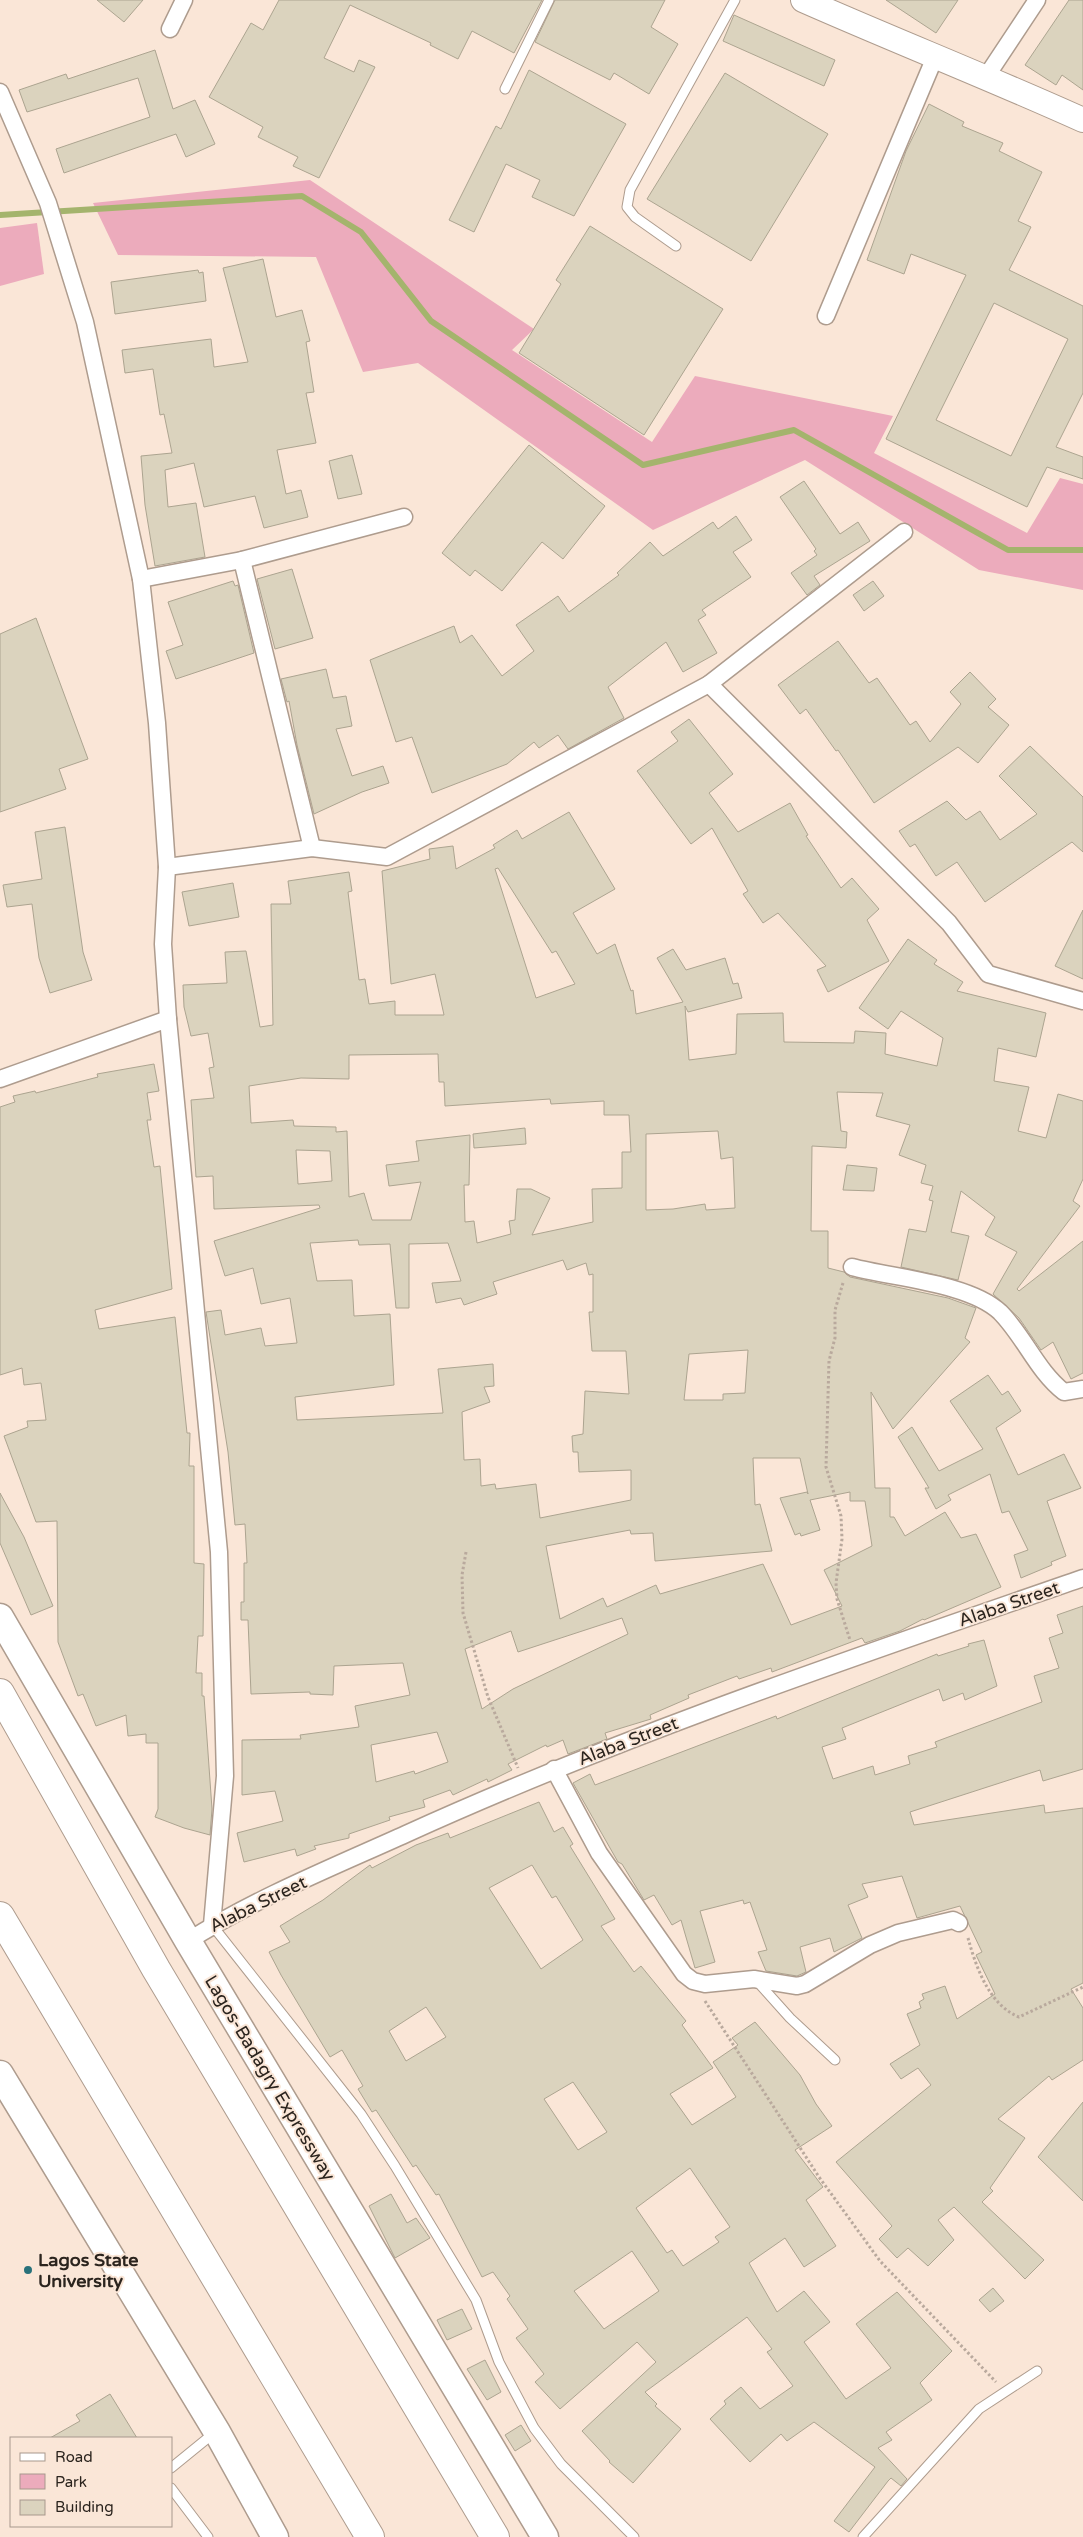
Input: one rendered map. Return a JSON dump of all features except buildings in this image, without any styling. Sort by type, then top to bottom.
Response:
[{"type":"highway","points":[[0,1693],[156,1969],[495,2537]]},
{"type":"highway","points":[[0,1916],[370,2537]]},
{"type":"main road","points":[[802,0],[1083,120]]},
{"type":"main road","name":"Lagos-Badagry Expressway","points":[[0,1617],[188,1940],[545,2537]]},
{"type":"main road","points":[[0,2074],[216,2432],[274,2537]]},
{"type":"street","points":[[170,29],[184,0]]},
{"type":"street","points":[[986,77],[1036,0]]},
{"type":"street","points":[[826,316],[935,57]]},
{"type":"street","points":[[0,92],[48,203],[85,322],[141,579],[157,723],[167,867],[163,944],[168,1019],[219,1552],[225,1776],[212,1926]]},
{"type":"street","points":[[141,579],[242,560],[404,517]]},
{"type":"street","points":[[167,867],[312,848],[387,857],[709,684],[904,532]]},
{"type":"street","points":[[242,560],[312,848]]},
{"type":"street","points":[[709,684],[949,923],[988,974],[1083,1001]]},
{"type":"street","points":[[0,1079],[168,1019]]},
{"type":"street","points":[[852,1267],[944,1285],[979,1299],[998,1311],[1012,1326],[1053,1384],[1064,1392],[1074,1392],[1083,1389]]},
{"type":"street","name":"Alaba Street","points":[[188,1940],[212,1926],[343,1862],[630,1738],[1083,1578]]},
{"type":"street","points":[[554,1770],[599,1853],[684,1974],[693,1981],[705,1984],[754,1978],[797,1986],[804,1984],[845,1958],[898,1933],[953,1920],[959,1923]]},
{"type":"lane","points":[[505,89],[549,0]]},
{"type":"lane","points":[[676,246],[634,217],[627,207],[630,190],[735,0]]},
{"type":"lane","points":[[212,1926],[361,2114],[395,2166],[476,2300],[499,2362],[534,2428],[561,2464],[634,2537]]},
{"type":"lane","points":[[754,1978],[790,2018],[835,2060]]},
{"type":"lane","points":[[863,2537],[979,2409],[1037,2371]]},
{"type":"lane","points":[[172,2467],[216,2432]]},
{"type":"lane","points":[[172,2489],[208,2537]]},
{"type":"path","points":[[852,1267],[847,1270],[835,1310],[835,1338],[828,1362],[826,1467],[841,1516],[842,1540],[836,1583],[837,1599],[855,1657]]},
{"type":"path","points":[[466,1552],[462,1575],[463,1613],[488,1697],[525,1782]]},
{"type":"path","points":[[959,1923],[966,1932],[987,1987],[1007,2012],[1019,2017],[1083,1987]]},
{"type":"path","points":[[693,1981],[820,2177],[880,2261],[1005,2392]]},
{"type":"green space","points":[[310,180],[534,329],[512,350],[652,442],[695,376],[893,416],[874,453],[1027,533],[1060,478],[1083,484],[1083,590],[979,570],[805,460],[653,530],[418,363],[363,372],[316,257],[118,255],[93,203]]},
{"type":"green space","points":[[37,223],[44,274],[0,286],[0,228]]},
{"type":"waterway","points":[[0,215],[302,196],[361,232],[431,321],[643,465],[794,430],[1008,550],[1083,550]]},
{"type":"place","name":"Lagos State University","points":[[28,2270]]}]
